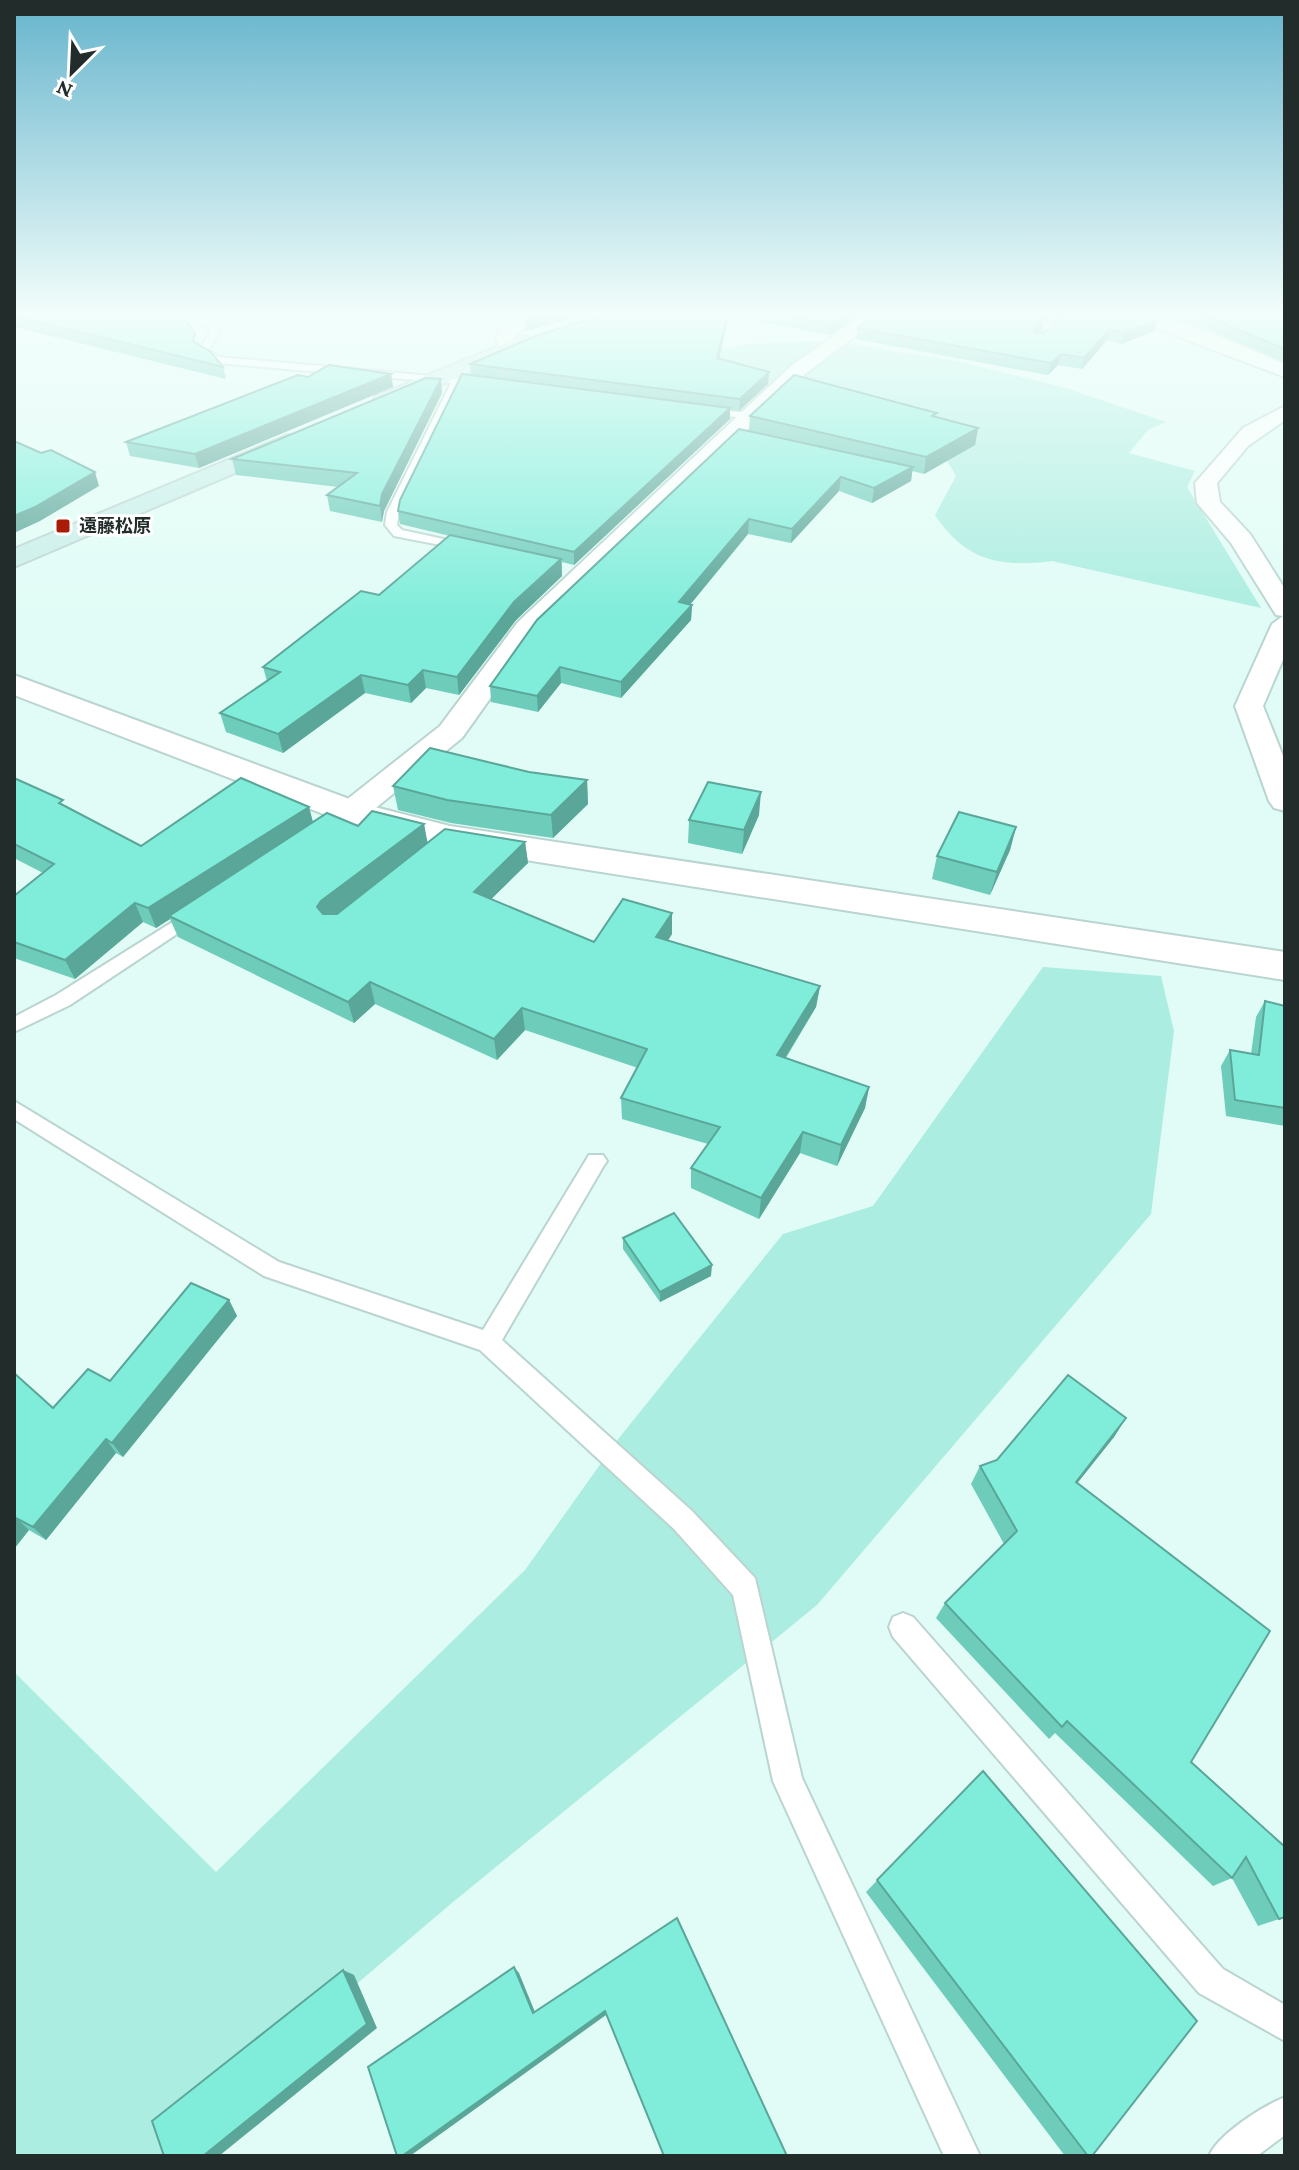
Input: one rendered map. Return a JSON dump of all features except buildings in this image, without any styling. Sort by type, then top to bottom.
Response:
[{"type":"main road","points":[[14,559],[313,431]]},
{"type":"street","points":[[338,820],[451,732],[527,628],[577,573],[743,430],[758,413]]},
{"type":"street","points":[[1282,413],[1270,418],[1239,443],[1206,483],[1209,503],[1241,539],[1285,609]]},
{"type":"street","points":[[1285,624],[1249,706],[1285,801]]},
{"type":"street","points":[[14,684],[338,820],[439,846],[1285,966]]},
{"type":"lane","points":[[435,413],[393,512],[391,525],[398,533],[486,553]]},
{"type":"lane","points":[[702,413],[743,430]]},
{"type":"lane","points":[[14,1025],[63,1000],[207,906]]},
{"type":"lane","points":[[14,1109],[272,1269],[488,1342],[683,1520],[745,1588],[788,1781],[962,2156]]},
{"type":"lane","points":[[488,1342],[596,1161]]},
{"type":"lane","points":[[903,1627],[1211,1981],[1285,2024]]},
{"type":"lane","points":[[1227,2156],[1285,2114]]},
{"type":"green space","points":[[816,413],[1140,413],[1166,422],[1148,430],[1129,453],[1195,471],[1187,487],[1261,608],[1052,561],[1016,563],[985,558],[958,542],[935,515],[956,476],[947,461],[917,445]]},
{"type":"green space","points":[[1043,967],[1161,976],[1174,1031],[1151,1214],[817,1605],[453,1902],[293,2038],[215,2156],[14,2156],[14,1672],[216,1872],[525,1570],[619,1438],[783,1234],[873,1206]]},
{"type":"place","name":"遠藤松原","points":[[63,526]]}]
